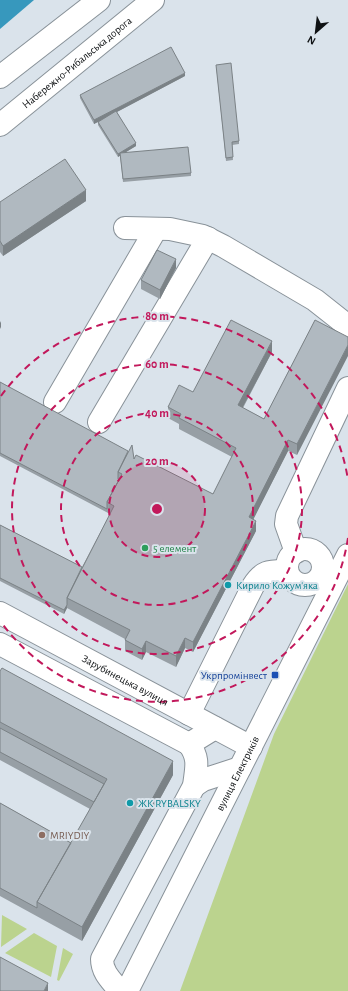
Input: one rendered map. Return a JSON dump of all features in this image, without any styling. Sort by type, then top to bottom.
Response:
[{"type":"street","points":[[0,77],[98,0]]},
{"type":"street","name":"Набережно-Рибальська дорога","points":[[0,125],[153,0]]},
{"type":"street","points":[[125,228],[170,229],[188,232],[208,238],[315,300],[348,326]]},
{"type":"street","points":[[55,402],[156,229]]},
{"type":"street","points":[[99,422],[208,238]]},
{"type":"street","points":[[328,578],[303,585],[296,583],[290,578],[291,562],[286,524],[287,516],[348,388]]},
{"type":"street","name":"вулиця Електриків","points":[[127,991],[251,747],[328,578],[348,555]]},
{"type":"street","points":[[189,714],[253,586],[259,577],[291,562]]},
{"type":"street","name":"Зарубинецька вулиця","points":[[0,614],[251,747]]},
{"type":"street","points":[[0,644],[189,744],[195,752],[197,763],[194,786],[102,959],[102,966],[109,978],[120,991]]},
{"type":"street","points":[[189,744],[215,728]]},
{"type":"street","points":[[194,786],[203,780],[240,768]]},
{"type":"green space","points":[[348,584],[348,991],[180,991],[274,734]]},
{"type":"green space","points":[[2,915],[27,929],[1,947]]},
{"type":"green space","points":[[34,933],[57,946],[51,977],[5,953]]},
{"type":"green space","points":[[63,948],[73,954],[59,981],[57,980]]},
{"type":"water","points":[[0,0],[34,0],[0,29]]},
{"type":"building","points":[[171,47],[185,73],[94,120],[80,95]]},
{"type":"building","points":[[231,63],[239,141],[232,142],[233,157],[226,158],[216,65]]},
{"type":"building","points":[[116,111],[136,143],[118,154],[98,122]]},
{"type":"building","points":[[188,147],[191,173],[123,179],[120,153]]},
{"type":"building","points":[[65,159],[86,190],[3,246],[0,241],[0,202]]},
{"type":"building","points":[[157,250],[176,259],[160,290],[141,280]]},
{"type":"building","points":[[231,320],[272,341],[238,405],[264,419],[315,320],[348,337],[348,345],[297,444],[288,440],[249,517],[256,521],[193,642],[185,638],[176,656],[146,641],[142,649],[125,640],[130,630],[67,598],[114,506],[107,502],[122,474],[118,472],[132,445],[134,459],[136,455],[213,494],[236,448],[179,418],[181,414],[168,407],[179,385],[193,392]]},
{"type":"building","points":[[0,382],[128,451],[118,472],[119,480],[107,502],[107,509],[0,453]]},
{"type":"building","points":[[0,525],[82,567],[67,598],[67,605],[64,610],[0,578]]},
{"type":"building","name":"ЖК RYBALSKY","points":[[2,668],[173,761],[82,927],[37,902],[107,779],[0,722],[0,671]]},
{"type":"building","points":[[0,728],[104,784],[94,802],[0,752]]},
{"type":"building","points":[[0,803],[71,843],[37,902],[37,908],[0,888]]},
{"type":"building","points":[[0,957],[48,983],[44,991],[0,991]]},
{"type":"place","name":"5 елемент","points":[[145,548]]},
{"type":"place","name":"Кирило Кожум'яка","points":[[228,585]]},
{"type":"place","name":"Укрпромінвест","points":[[275,675]]},
{"type":"place","name":"ЖК RYBALSKY","points":[[130,803]]},
{"type":"place","name":"MRIYDIY","points":[[42,835]]}]
